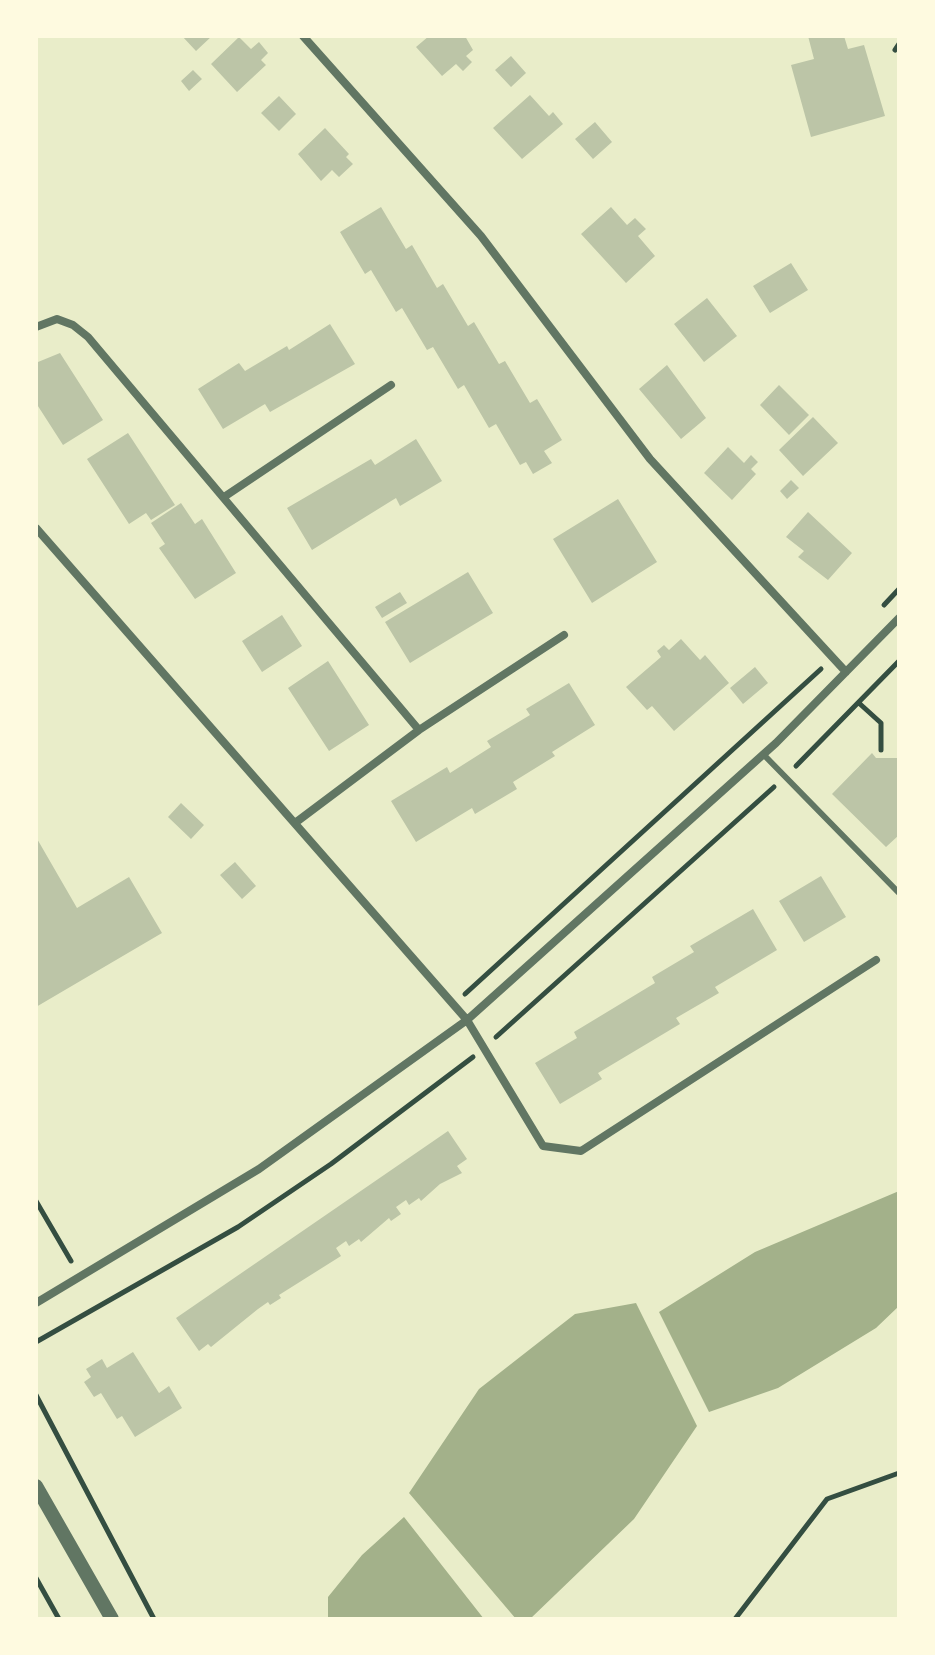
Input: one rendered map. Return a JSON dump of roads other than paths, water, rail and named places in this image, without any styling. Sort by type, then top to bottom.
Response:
[{"type":"street","points":[[303,36],[481,236],[650,459],[846,672]]},
{"type":"street","points":[[36,327],[57,319],[73,325],[88,337],[419,730]]},
{"type":"street","points":[[224,497],[391,385]]},
{"type":"street","points":[[36,528],[467,1020],[543,1146],[581,1151],[876,960]]},
{"type":"street","points":[[36,1303],[259,1169],[467,1020],[763,754],[899,618]]},
{"type":"street","points":[[295,823],[419,730],[564,635]]},
{"type":"street","points":[[36,1486],[112,1619]]},
{"type":"lane","points":[[763,754],[899,893]]}]
